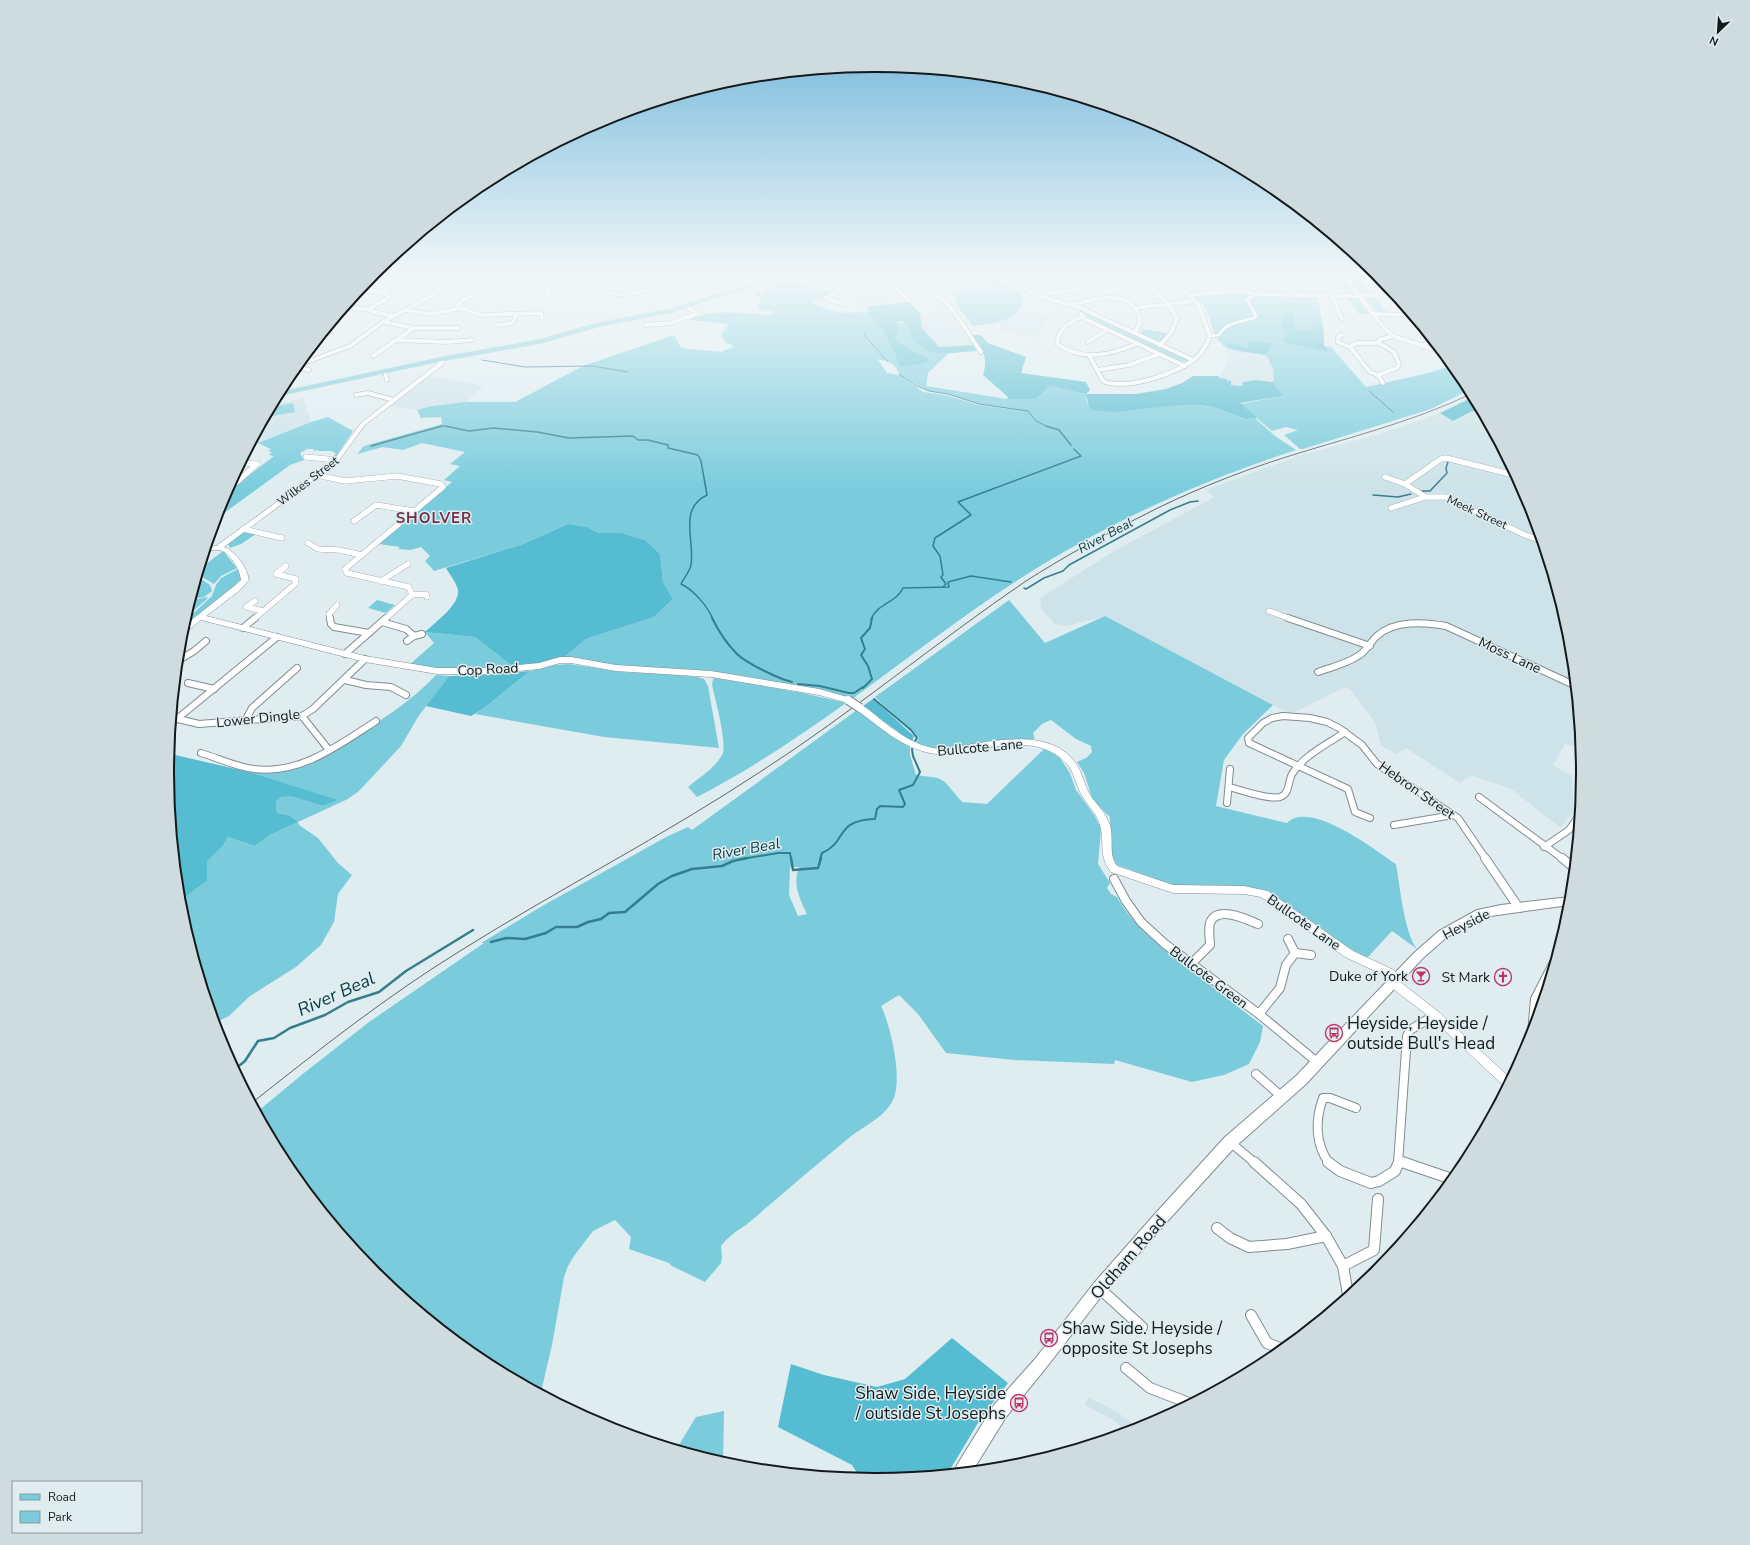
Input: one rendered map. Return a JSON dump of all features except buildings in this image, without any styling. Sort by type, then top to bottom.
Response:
[{"type":"main road","points":[[287,392],[442,359],[509,347]]},
{"type":"main road","name":"Heyside","points":[[1317,1062],[1394,980],[1438,938],[1450,930],[1481,913],[1501,909],[1563,902]]},
{"type":"main road","name":"Oldham Road","points":[[965,1467],[1000,1410],[1040,1364],[1100,1288],[1230,1142],[1301,1080],[1317,1062]]},
{"type":"street","points":[[307,362],[348,347]]},
{"type":"street","points":[[373,356],[386,347]]},
{"type":"street","points":[[977,347],[981,352]]},
{"type":"street","points":[[1062,347],[1068,351],[1089,355],[1110,353],[1128,347]]},
{"type":"street","points":[[1144,347],[1185,366]]},
{"type":"street","points":[[1165,347],[1193,360]]},
{"type":"street","points":[[1089,355],[1103,382],[1121,384],[1147,381],[1168,376],[1193,360],[1206,347]]},
{"type":"street","points":[[1350,347],[1370,372],[1378,375],[1383,383]]},
{"type":"street","points":[[1378,375],[1397,368],[1399,364],[1394,352],[1386,347]]},
{"type":"street","points":[[1424,347],[1435,352]]},
{"type":"street","points":[[1097,370],[1142,363],[1159,354]]},
{"type":"street","name":"Wilkes Street","points":[[218,548],[337,460],[363,424],[441,364],[442,359]]},
{"type":"street","points":[[304,368],[309,370]]},
{"type":"street","points":[[385,372],[387,380]]},
{"type":"street","points":[[356,395],[368,393],[394,400]]},
{"type":"street","points":[[306,457],[337,460]]},
{"type":"street","points":[[1405,484],[1441,459],[1446,458],[1508,473]]},
{"type":"street","points":[[239,480],[257,464],[247,463]]},
{"type":"street","points":[[317,475],[345,481],[397,476],[443,485],[442,489],[346,569],[346,573],[409,587],[412,595]]},
{"type":"street","points":[[1385,477],[1405,484],[1424,496]]},
{"type":"street","name":"Meek Street","points":[[1391,508],[1424,496],[1434,495],[1450,498],[1535,538]]},
{"type":"street","points":[[354,521],[376,505],[414,511]]},
{"type":"street","points":[[243,529],[282,538]]},
{"type":"street","points":[[308,543],[318,549],[339,550],[362,555]]},
{"type":"street","points":[[191,624],[236,589],[245,580],[246,576],[241,567],[228,551],[218,548],[211,549]]},
{"type":"street","points":[[381,581],[408,564]]},
{"type":"street","points":[[243,628],[295,584],[296,579],[276,574],[286,566]]},
{"type":"street","points":[[346,654],[412,595],[426,594],[427,597]]},
{"type":"street","points":[[255,601],[246,607],[263,611]]},
{"type":"street","points":[[338,605],[330,614],[331,624],[334,627],[369,633]]},
{"type":"street","points":[[1269,611],[1370,646]]},
{"type":"street","name":"Cop Road","points":[[199,617],[365,659],[395,665],[455,672],[489,671],[538,666],[560,660],[571,660],[616,668],[711,674],[781,685]]},
{"type":"street","points":[[382,622],[406,630],[414,636]]},
{"type":"street","name":"Moss Lane","points":[[1318,672],[1352,660],[1370,646],[1378,636],[1393,627],[1425,624],[1446,626],[1570,683]]},
{"type":"street","points":[[407,641],[414,636],[422,634]]},
{"type":"street","points":[[178,718],[277,637]]},
{"type":"street","points":[[185,655],[197,645],[206,641]]},
{"type":"street","name":"Lower Dingle","points":[[178,718],[199,724],[302,716],[313,709],[345,680],[365,659]]},
{"type":"street","points":[[245,721],[252,708],[297,668]]},
{"type":"street","points":[[345,680],[366,685],[391,687],[406,695]]},
{"type":"street","points":[[188,683],[214,689]]},
{"type":"street","name":"Bullcote Lane","points":[[781,685],[848,700],[901,739],[919,748],[930,751],[943,752],[1027,742],[1044,744],[1056,749],[1072,763],[1086,794],[1103,820],[1107,836],[1106,855],[1108,862],[1114,869],[1173,889],[1244,890],[1264,894],[1349,954],[1390,973],[1394,980],[1435,1015],[1504,1079]]},
{"type":"street","points":[[302,716],[329,750]]},
{"type":"street","name":"Hebron Street","points":[[1300,766],[1249,743],[1248,738],[1263,723],[1272,718],[1283,716],[1310,718],[1326,722],[1344,732],[1362,745],[1377,764],[1458,818],[1519,908]]},
{"type":"street","points":[[201,753],[252,769],[285,769],[302,765],[317,758],[376,721]]},
{"type":"street","points":[[1229,787],[1279,797],[1284,795],[1288,789],[1290,778],[1300,766],[1344,732]]},
{"type":"street","points":[[1300,766],[1348,789],[1355,812],[1370,818]]},
{"type":"street","points":[[1227,802],[1230,769]]},
{"type":"street","points":[[1479,797],[1570,865]]},
{"type":"street","points":[[1394,825],[1453,815]]},
{"type":"street","points":[[1544,846],[1569,830],[1574,823]]},
{"type":"street","name":"Bullcote Green","points":[[1114,879],[1141,922],[1165,944],[1259,1014],[1317,1062]]},
{"type":"street","points":[[1191,964],[1210,945],[1210,923],[1212,919],[1225,914],[1235,915],[1258,924]]},
{"type":"street","points":[[1288,939],[1295,953]]},
{"type":"street","points":[[1295,953],[1311,955]]},
{"type":"street","points":[[1259,1014],[1280,988],[1286,965],[1295,953]]},
{"type":"street","points":[[1534,1008],[1535,999],[1542,985]]},
{"type":"street","points":[[1356,1108],[1330,1098],[1324,1098],[1318,1127],[1320,1149],[1328,1162],[1339,1170],[1372,1183],[1379,1181],[1395,1171],[1399,1161],[1407,1036],[1410,1030],[1435,1015]]},
{"type":"street","points":[[1256,1074],[1281,1096]]},
{"type":"street","points":[[1230,1142],[1272,1177],[1301,1204],[1326,1236],[1343,1266],[1347,1290]]},
{"type":"street","points":[[1399,1161],[1446,1177]]},
{"type":"street","points":[[1343,1266],[1374,1250],[1378,1199]]},
{"type":"street","points":[[1217,1228],[1230,1238],[1249,1247],[1287,1244],[1326,1236]]},
{"type":"street","points":[[1100,1288],[1142,1326]]},
{"type":"street","points":[[1251,1316],[1267,1343],[1275,1347]]},
{"type":"street","points":[[1126,1368],[1150,1388],[1184,1401]]},
{"type":"shaded area","points":[[891,347],[906,347],[929,359],[926,363],[900,367]]},
{"type":"shaded area","points":[[923,347],[974,347],[977,351],[939,354]]},
{"type":"shaded area","points":[[980,347],[999,347],[1026,357],[1021,373],[1086,382],[1090,390],[1086,394],[1136,394],[1166,389],[1182,383],[1193,376],[1219,376],[1219,378],[1231,381],[1231,385],[1242,386],[1243,382],[1256,380],[1273,382],[1283,396],[1240,403],[1257,418],[1245,419],[1213,407],[1200,405],[1169,406],[1115,412],[1091,410],[1085,394],[1050,386],[1036,399],[1007,399],[1008,397],[983,375],[985,358]]},
{"type":"shaded area","points":[[1242,347],[1270,347],[1266,355],[1227,348]]},
{"type":"shaded area","points":[[1307,347],[1325,347],[1325,351]]},
{"type":"shaded area","points":[[1227,348],[1266,355],[1274,371],[1273,382],[1256,380],[1242,386],[1231,385],[1227,381],[1219,378],[1230,357],[1225,351]]},
{"type":"shaded area","points":[[430,376],[484,386],[465,403],[432,406],[417,410],[390,406]]},
{"type":"shaded area","points":[[303,398],[311,422],[257,443],[268,422],[280,403]]},
{"type":"shaded area","points":[[1468,400],[1475,411],[1472,411],[1453,421],[1440,413]]},
{"type":"shaded area","points":[[1469,402],[1482,422],[1522,504],[1552,591],[1570,681],[1575,747],[1565,744],[1553,765],[1572,776],[1574,811],[1561,828],[1511,789],[1471,775],[1460,783],[1406,748],[1397,754],[1381,746],[1375,722],[1350,689],[1345,687],[1291,714],[1105,616],[1067,626],[1055,624],[1041,609],[1040,598],[1116,550],[1215,497],[1207,491],[1208,489],[1302,455],[1383,433],[1440,413],[1443,414]]},
{"type":"shaded area","points":[[568,524],[587,527],[599,533],[622,533],[645,540],[660,554],[663,582],[673,599],[654,617],[586,639],[563,658],[540,664],[512,666],[475,637],[425,632],[451,608],[458,596],[457,587],[446,568],[523,544]]},
{"type":"shaded area","points":[[530,671],[484,708],[471,716],[426,706],[449,676],[485,675]]},
{"type":"shaded area","points":[[873,699],[914,736],[912,742],[863,706]]},
{"type":"shaded area","points":[[175,755],[253,773],[338,800],[323,806],[290,796],[280,797],[276,802],[277,813],[289,815],[298,822],[270,835],[255,846],[228,837],[222,847],[207,862],[207,881],[186,897],[180,864],[176,818]]},
{"type":"shaded area","points":[[952,1338],[1008,1383],[981,1418],[951,1469],[921,1472],[857,1473],[852,1465],[778,1427],[791,1364],[824,1375],[877,1387],[905,1379]]},
{"type":"shaded area","points":[[1088,1397],[1117,1412],[1133,1424],[1119,1429],[1120,1427],[1117,1422],[1085,1405]]},
{"type":"green space","points":[[638,347],[681,347],[721,352],[732,347],[891,347],[900,367],[929,360],[906,347],[926,347],[939,354],[949,353],[928,373],[926,386],[1007,399],[1036,399],[1050,386],[1085,394],[1087,403],[1169,406],[1200,405],[1213,407],[1244,419],[1255,418],[1275,436],[1296,450],[1241,469],[1186,491],[1132,516],[1080,543],[1050,560],[992,597],[852,699],[837,694],[795,686],[706,672],[616,666],[563,658],[586,639],[654,617],[673,599],[663,582],[660,554],[645,540],[622,533],[599,533],[587,527],[568,524],[523,544],[434,571],[425,561],[430,556],[421,547],[410,550],[398,549],[400,547],[378,544],[452,482],[444,480],[460,466],[450,464],[465,452],[422,443],[403,450],[383,447],[357,454],[364,446],[442,424],[441,417],[421,418],[417,410],[432,406],[466,402],[515,402],[583,366]],"holes":[[[878,360],[891,363],[900,375],[887,373]],[[902,377],[929,391],[948,394],[978,404],[1015,410],[978,405],[946,395],[923,392]]]},
{"type":"green space","points":[[1148,347],[1161,347],[1188,360],[1188,362],[1178,361]]},
{"type":"green space","points":[[1226,347],[1331,347],[1366,387],[1446,368],[1463,393],[1431,409],[1300,449],[1284,435],[1298,430],[1286,427],[1272,431],[1240,404],[1283,396],[1273,382],[1274,371],[1266,355]]},
{"type":"green space","points":[[293,403],[295,412],[272,416],[278,406]]},
{"type":"green space","points":[[328,417],[353,431],[335,458],[332,458],[336,454],[332,451],[313,451],[314,449],[307,449],[300,453],[304,460],[290,465],[225,513],[237,484],[274,456],[269,455],[272,452],[268,451],[271,449],[258,443],[311,422]]},
{"type":"green space","points":[[244,531],[256,534],[241,544],[230,548],[228,544]]},
{"type":"green space","points":[[223,551],[237,568],[221,576],[214,584],[202,577],[207,564]]},
{"type":"green space","points":[[238,569],[241,573],[241,580],[232,590],[191,621],[193,614],[212,596],[216,585],[221,578]]},
{"type":"green space","points":[[202,579],[210,585],[212,591],[204,597],[196,598]]},
{"type":"green space","points":[[208,597],[194,610],[196,599]]},
{"type":"green space","points":[[377,600],[395,605],[386,613],[368,608]]},
{"type":"green space","points":[[1009,600],[1045,643],[1105,616],[1273,705],[1243,734],[1224,760],[1216,806],[1287,823],[1297,817],[1311,817],[1342,829],[1396,864],[1406,920],[1409,932],[1417,949],[1392,931],[1367,958],[1347,947],[1282,903],[1238,886],[1173,885],[1117,865],[1111,856],[1110,817],[1093,801],[1084,773],[1077,762],[1086,758],[1092,752],[1091,746],[1076,739],[1051,720],[1042,724],[1033,733],[1035,739],[937,750],[915,744],[919,738],[875,697]]},
{"type":"green space","points":[[425,632],[475,637],[512,666],[458,670],[408,666],[434,643]]},
{"type":"green space","points":[[569,664],[621,672],[668,674],[704,679],[708,686],[719,748],[604,737],[475,714],[530,671],[554,665]]},
{"type":"green space","points":[[436,675],[449,676],[418,717],[401,746],[359,791],[348,799],[298,822],[289,815],[277,813],[276,802],[280,796],[290,796],[323,806],[337,800],[253,773],[285,771],[304,766],[324,757],[397,709],[418,693]]},
{"type":"green space","points":[[715,678],[803,693],[846,703],[792,741],[717,787],[697,797],[688,787],[719,760],[723,750],[722,732],[712,685],[713,679]]},
{"type":"green space","points":[[857,710],[895,738],[910,747],[910,755],[916,775],[938,778],[945,782],[962,802],[987,804],[1044,749],[1054,753],[1060,758],[1070,773],[1076,790],[1095,816],[1101,829],[1098,864],[1110,883],[1107,888],[1111,894],[1117,897],[1132,919],[1151,938],[1263,1026],[1260,1042],[1249,1064],[1224,1075],[1192,1082],[1115,1060],[1114,1064],[1014,1060],[946,1053],[918,1014],[899,995],[881,1006],[892,1039],[896,1067],[896,1091],[889,1106],[874,1121],[850,1137],[746,1225],[729,1237],[721,1246],[721,1263],[705,1282],[672,1266],[669,1263],[629,1249],[631,1237],[615,1220],[593,1231],[574,1256],[564,1277],[552,1345],[542,1388],[486,1355],[449,1328],[413,1299],[380,1268],[348,1234],[319,1199],[293,1162],[261,1109],[369,1022],[484,943],[481,943],[544,905],[668,836],[688,827],[692,830]],"holes":[[[790,867],[799,867],[796,880],[798,892],[807,914],[798,916],[789,895]]]},
{"type":"green space","points":[[298,822],[299,825],[318,838],[338,863],[352,875],[338,894],[334,922],[321,945],[296,967],[250,996],[229,1016],[220,1020],[198,954],[186,897],[207,881],[207,862],[222,847],[228,837],[255,846],[270,835]]},
{"type":"green space","points":[[724,1411],[723,1456],[679,1445],[696,1417]]},
{"type":"waterway","points":[[875,347],[888,362]]},
{"type":"waterway","name":"River Beal","points":[[1323,347],[1327,350]]},
{"type":"waterway","points":[[482,360],[525,367],[592,366],[628,372]]},
{"type":"waterway","points":[[899,374],[915,385],[929,391],[948,394],[979,404],[1028,411],[1036,421],[1046,426]]},
{"type":"waterway","name":"River Beal","points":[[1369,391],[1393,412]]},
{"type":"waterway","points":[[445,426],[449,427]]},
{"type":"waterway","points":[[1046,426],[1059,430],[1071,445]]},
{"type":"waterway","points":[[371,446],[440,427]]},
{"type":"waterway","points":[[440,427],[449,427]]},
{"type":"waterway","points":[[449,427],[469,431],[493,428],[537,432],[569,438],[633,436],[638,440],[648,440],[668,445],[668,448],[698,455],[701,461],[707,495],[698,501],[693,508],[690,517],[692,555],[691,565],[681,584],[691,590],[700,599],[713,619]]},
{"type":"waterway","points":[[943,587],[946,584],[941,577],[943,575],[940,556],[933,546],[935,538],[971,515],[958,502],[1081,456],[1074,449]]},
{"type":"waterway","name":"River Beal","points":[[1422,491],[1430,491],[1447,473],[1446,468],[1448,462]]},
{"type":"waterway","name":"River Beal","points":[[1373,495],[1398,497],[1411,494]]},
{"type":"waterway","name":"River Beal","points":[[1024,588],[1026,589],[1044,578],[1063,571],[1069,565],[1170,510],[1190,502],[1198,501]]},
{"type":"waterway","name":"River Beal","points":[[871,619],[878,610],[896,597],[903,588],[949,587],[948,582],[971,576],[1011,582]]},
{"type":"waterway","points":[[712,618],[726,641],[741,658],[779,678],[792,682]]},
{"type":"waterway","name":"River Beal","points":[[863,688],[872,679],[868,666],[861,655],[865,649],[861,638],[870,628],[872,618]]},
{"type":"waterway","points":[[798,684],[820,686],[849,693],[854,693],[863,687]]},
{"type":"waterway","name":"River Beal","points":[[874,699],[911,730],[917,738],[915,741]]},
{"type":"waterway","name":"River Beal","points":[[820,859],[822,853],[835,843],[847,827],[862,820],[875,819],[877,809],[880,806],[903,807],[905,804],[899,790],[913,785],[920,772],[913,756],[912,749]]},
{"type":"waterway","name":"River Beal","points":[[744,859],[778,853],[790,853],[791,859]]},
{"type":"waterway","name":"River Beal","points":[[791,858],[793,870],[818,868],[821,858]]},
{"type":"waterway","name":"River Beal","points":[[491,942],[506,938],[525,939],[546,933],[556,927],[577,927],[588,922],[601,919],[609,913],[625,912],[658,884],[672,876],[692,869],[722,866],[733,861],[744,859]]},
{"type":"waterway","name":"River Beal","points":[[239,1066],[245,1061],[258,1041],[274,1038],[290,1028],[325,1015],[348,1002],[379,992],[406,971],[473,930]]},
{"type":"tram line","points":[[256,1100],[303,1062],[406,986],[497,928],[686,818],[760,772],[828,726],[993,604],[1026,581],[1067,556],[1155,509],[1209,485],[1283,458],[1401,422],[1466,396]]},
{"type":"place","name":"Duke of York","points":[[1421,976]]},
{"type":"place","name":"St Mark","points":[[1503,977]]},
{"type":"place","name":"Heyside, Heyside / outside Bull's Head","points":[[1334,1033]]},
{"type":"place","name":"Shaw Side. Heyside / opposite St Josephs","points":[[1049,1338]]},
{"type":"place","name":"Shaw Side, Heyside / outside St Josephs","points":[[1019,1403]]},
{"type":"district","name":"SHOLVER","points":[[434,518]]}]
